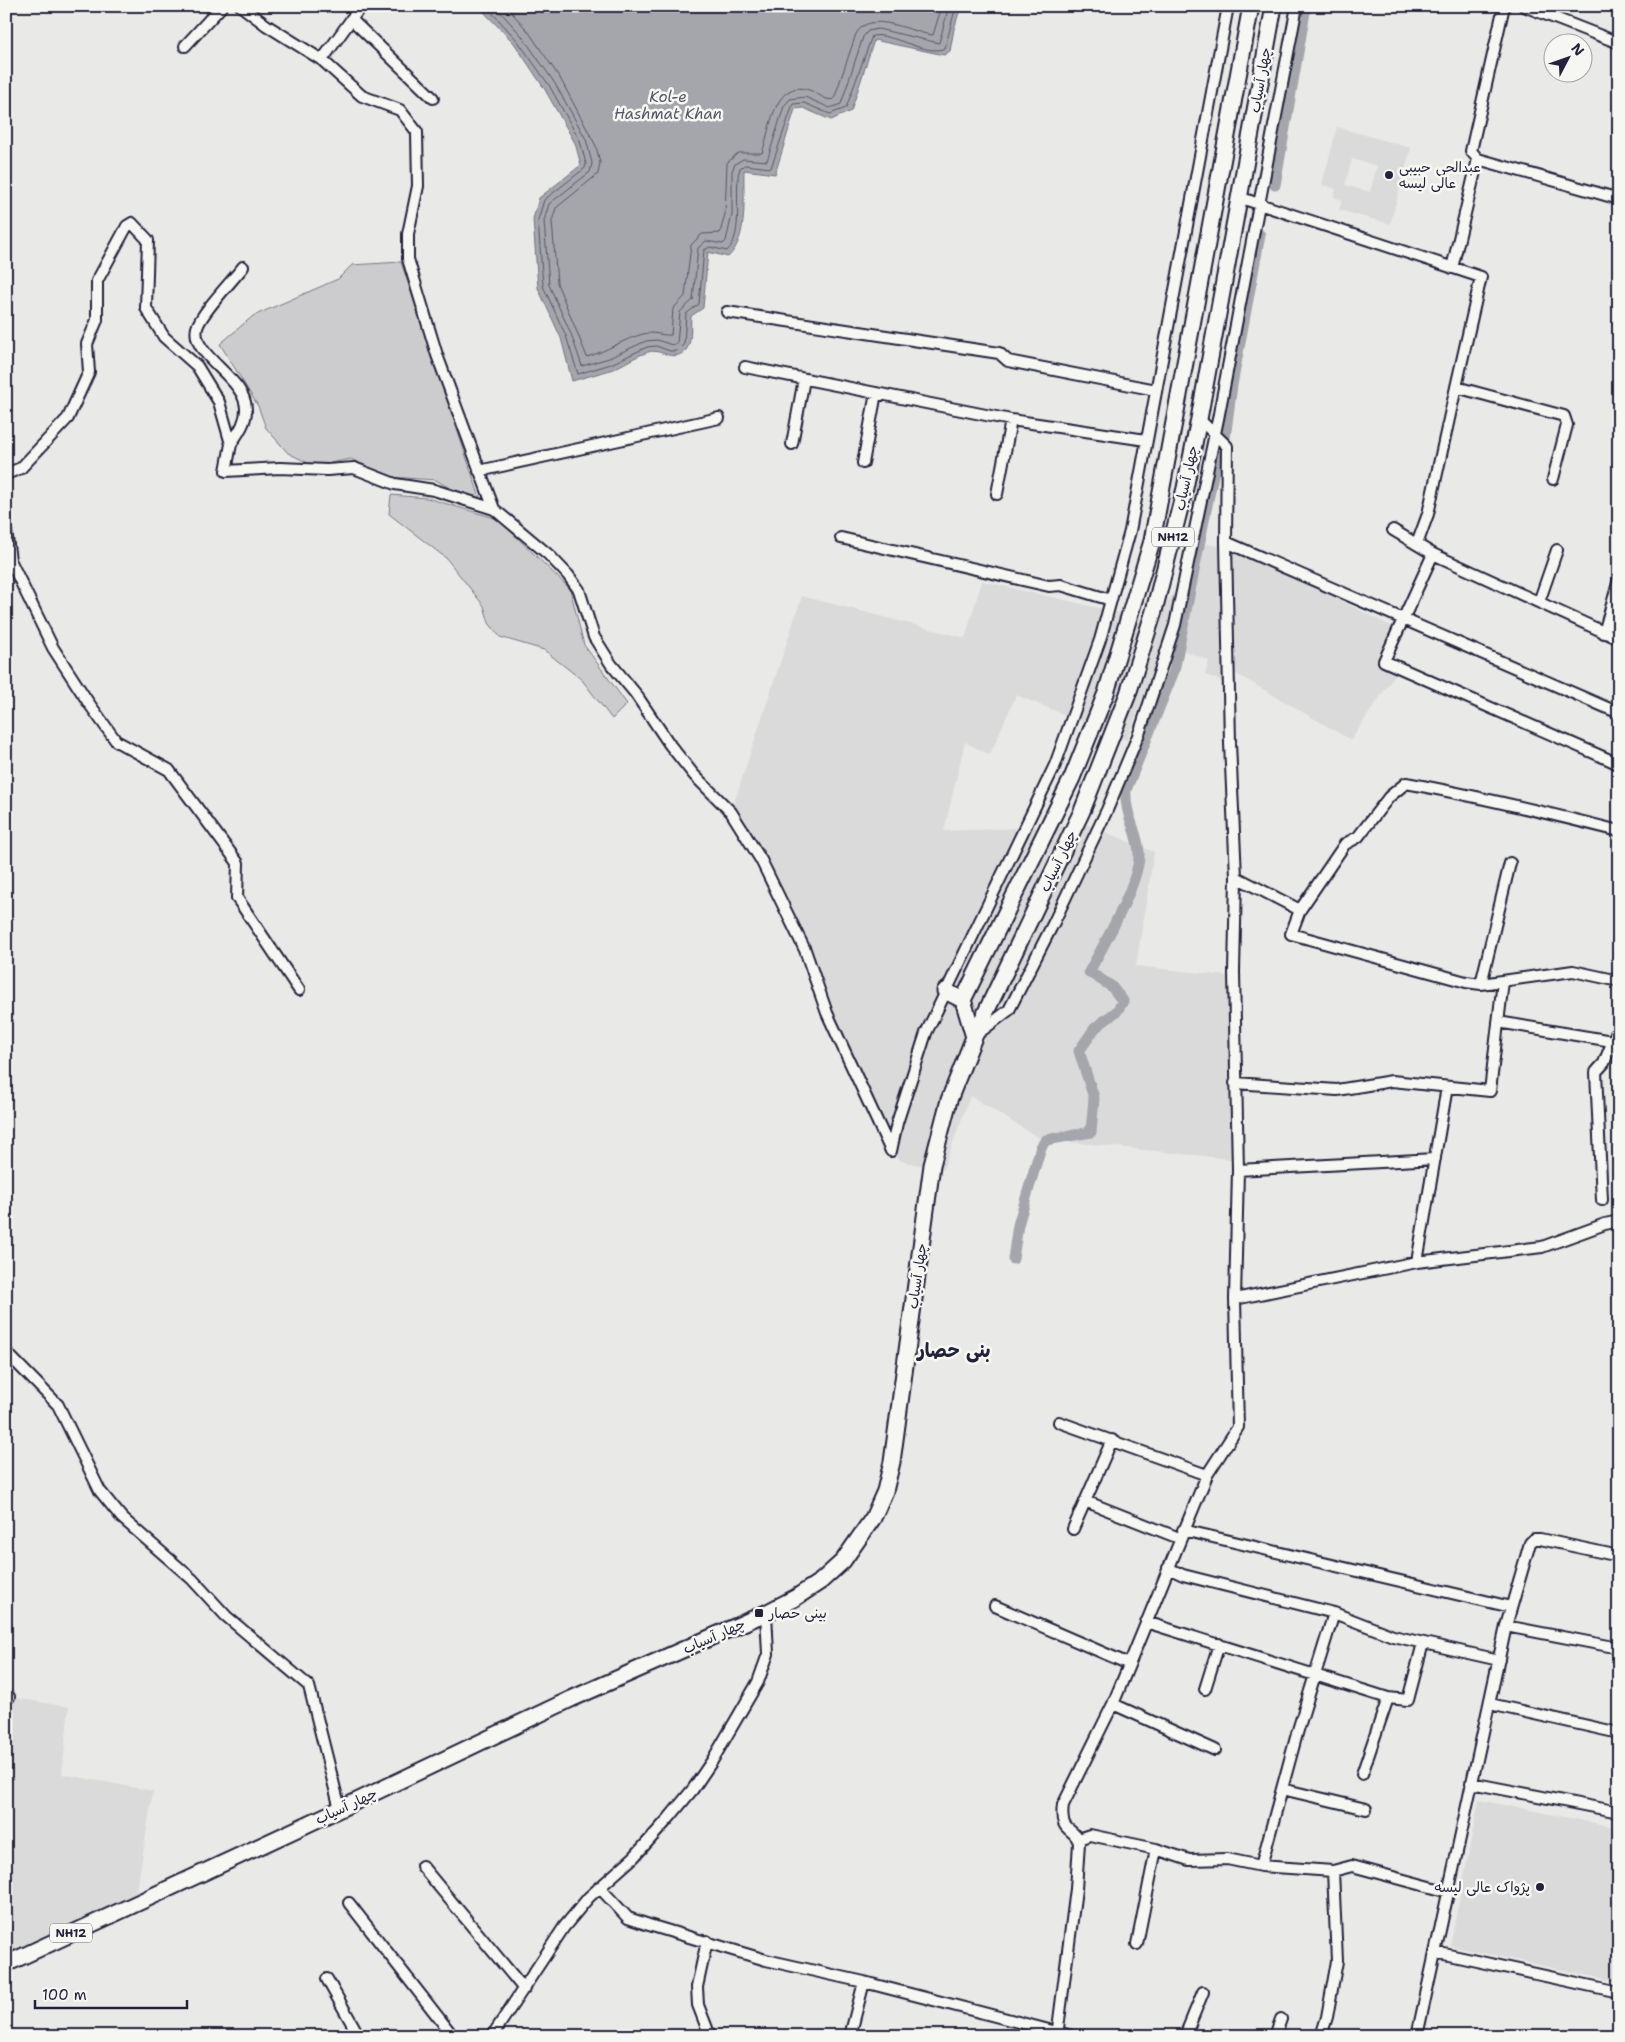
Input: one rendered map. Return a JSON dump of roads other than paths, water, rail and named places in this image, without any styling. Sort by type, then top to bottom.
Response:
[{"type":"highway","name":"چهار آسیاب","points":[[963,1000],[1075,769],[1106,693],[1149,549],[1251,6]]},
{"type":"highway","name":"چهار آسیاب","points":[[6,1964],[340,1809],[570,1699],[766,1613],[821,1581],[844,1561],[873,1518],[885,1491],[898,1426],[932,1165],[949,1100],[974,1037],[1082,811],[1128,694],[1154,611],[1185,488],[1199,418],[1274,6]]},
{"type":"highway","points":[[945,991],[963,1000],[974,1037]]},
{"type":"street","points":[[185,46],[222,6]]},
{"type":"street","points":[[240,6],[266,26],[322,60],[362,96],[400,110],[417,132],[418,186],[408,234],[408,259],[425,320],[494,509]]},
{"type":"street","points":[[322,60],[361,6]]},
{"type":"street","points":[[243,267],[203,315],[197,328],[198,343],[243,396],[246,409],[243,426],[231,444],[226,471],[280,468],[327,470],[354,468],[395,484],[434,490],[494,509],[549,556],[568,575],[579,590],[594,636],[611,664],[635,693],[670,744],[694,774],[731,812],[762,860],[805,950],[827,1013],[891,1151],[897,1122],[923,1042],[945,991],[1055,765],[1100,640],[1130,531],[1228,6]]},
{"type":"street","points":[[974,1037],[1009,1010],[1062,905],[1107,810],[1140,731],[1175,625],[1215,434],[1297,6]]},
{"type":"street","points":[[1504,6],[1471,152],[1478,159],[1619,199]]},
{"type":"street","points":[[1524,6],[1619,43]]},
{"type":"street","points":[[351,19],[433,98]]},
{"type":"street","points":[[1452,268],[1478,159]]},
{"type":"street","points":[[1238,197],[1260,202],[1481,277],[1428,514],[1417,544]]},
{"type":"street","points":[[8,469],[21,468],[68,418],[89,372],[87,344],[98,320],[97,282],[127,226],[132,224],[148,240],[146,308],[164,337],[197,366],[202,374],[219,402],[231,444]]},
{"type":"street","points":[[727,312],[999,353],[1008,361],[1156,390]]},
{"type":"street","points":[[745,366],[1011,420],[1146,440]]},
{"type":"street","points":[[792,444],[804,379]]},
{"type":"street","points":[[1456,387],[1564,416],[1567,425],[1553,479]]},
{"type":"street","points":[[863,463],[876,393]]},
{"type":"street","points":[[479,471],[719,418]]},
{"type":"street","points":[[1078,1839],[1065,1828],[1061,1819],[1063,1806],[1112,1704],[1207,1475],[1238,1427],[1235,1298],[1238,1170],[1236,877],[1230,743],[1226,542],[1227,446],[1199,418]]},
{"type":"street","points":[[996,494],[1011,420]]},
{"type":"street","points":[[6,530],[10,560],[53,648],[116,741],[169,770],[238,863],[237,898],[299,990]]},
{"type":"street","points":[[1393,530],[1433,554],[1619,639]]},
{"type":"street","points":[[841,538],[1049,586],[1061,585],[1111,600]]},
{"type":"street","points":[[1226,542],[1403,621],[1619,712]]},
{"type":"street","points":[[1540,602],[1557,550]]},
{"type":"street","points":[[1433,554],[1384,661],[1619,764]]},
{"type":"street","points":[[1604,633],[1619,579]]},
{"type":"street","points":[[1619,831],[1470,794],[1406,783],[1389,797],[1358,838],[1345,844],[1300,910],[1291,934],[1466,982],[1481,984],[1573,971],[1619,981]]},
{"type":"street","points":[[1481,984],[1510,863]]},
{"type":"street","points":[[1236,877],[1300,910]]},
{"type":"street","points":[[1236,1083],[1337,1090],[1392,1081],[1490,1091],[1503,981]]},
{"type":"street","points":[[1498,1022],[1612,1041]]},
{"type":"street","points":[[1602,1200],[1596,1072],[1604,1063],[1619,1026]]},
{"type":"street","points":[[1417,1262],[1447,1087]]},
{"type":"street","points":[[1238,1170],[1435,1159]]},
{"type":"street","points":[[1235,1298],[1417,1262],[1542,1247],[1605,1224],[1619,1221]]},
{"type":"street","points":[[6,1352],[58,1405],[100,1491],[122,1518],[192,1579],[226,1616],[309,1686],[340,1809]]},
{"type":"street","points":[[1059,1422],[1207,1475]]},
{"type":"street","points":[[1073,1529],[1112,1440]]},
{"type":"street","points":[[1086,1501],[1181,1534],[1511,1607]]},
{"type":"street","points":[[1417,2036],[1506,1626],[1530,1543],[1534,1539],[1619,1556]]},
{"type":"street","points":[[1168,1568],[1184,1575],[1334,1613],[1393,1636],[1499,1660]]},
{"type":"street","points":[[995,1606],[1129,1664]]},
{"type":"street","points":[[492,2036],[564,1926],[599,1888],[634,1856],[693,1789],[739,1717],[758,1682],[768,1654],[766,1613]]},
{"type":"street","points":[[1261,1866],[1298,1730],[1334,1613]]},
{"type":"street","points":[[1146,1622],[1388,1698],[1408,1700],[1422,1643]]},
{"type":"street","points":[[1506,1626],[1619,1648]]},
{"type":"street","points":[[1204,1690],[1219,1644]]},
{"type":"street","points":[[1362,1774],[1388,1698]]},
{"type":"street","points":[[1112,1704],[1215,1750]]},
{"type":"street","points":[[1490,1704],[1619,1732]]},
{"type":"street","points":[[1471,1783],[1619,1812]]},
{"type":"street","points":[[1282,1789],[1366,1809]]},
{"type":"street","points":[[1078,1839],[1090,1835],[1156,1850],[1189,1860],[1227,1859],[1261,1866],[1333,1872],[1352,1866],[1449,1892]]},
{"type":"street","points":[[1056,2034],[1076,1889],[1078,1839]]},
{"type":"street","points":[[1137,1944],[1156,1850]]},
{"type":"street","points":[[422,1866],[524,1989]]},
{"type":"street","points":[[1321,2036],[1327,2017],[1337,1962],[1333,1872]]},
{"type":"street","points":[[599,1888],[628,1918],[766,1960],[864,1982],[1056,2034],[1072,2036]]},
{"type":"street","points":[[349,1903],[453,2036]]},
{"type":"street","points":[[707,1941],[697,1987],[698,2005],[710,2036]]},
{"type":"street","points":[[1435,1952],[1619,1992]]},
{"type":"street","points":[[327,1979],[359,2036]]},
{"type":"street","points":[[850,2036],[864,1982]]},
{"type":"street","points":[[1185,2036],[1203,1992]]},
{"type":"street","points":[[1275,2036],[1281,2020]]},
{"type":"water","name":"Kol-e Hashmat Khan","points":[[478,6],[961,6],[950,51],[944,55],[874,40],[851,111],[831,120],[803,108],[795,109],[775,174],[744,170],[744,216],[739,239],[735,249],[728,257],[708,252],[703,308],[691,316],[690,340],[684,352],[675,356],[653,351],[648,352],[613,369],[572,381],[561,338],[538,288],[533,219],[539,198],[581,165],[575,143],[544,88],[514,43]]},
{"type":"waterway","points":[[1275,185],[1306,6]]},
{"type":"waterway","points":[[1225,438],[1232,385],[1260,235]]},
{"type":"waterway","points":[[1013,1259],[1018,1225],[1041,1147],[1046,1140],[1091,1132],[1094,1098],[1079,1051],[1095,1028],[1117,1011],[1123,1001],[1111,986],[1089,972],[1120,914],[1134,881],[1138,866],[1137,839],[1127,808],[1126,790],[1174,671],[1217,455]]},
{"type":"place","name":"عبدالحی حبیبی عالی لیسه","points":[[1389,175]]},
{"type":"place","name":"بینی حصار","points":[[759,1613]]},
{"type":"place","name":"پژواک عالی لیسه","points":[[1540,1887]]},
{"type":"district","name":"بنی حصار","points":[[954,1350]]}]
